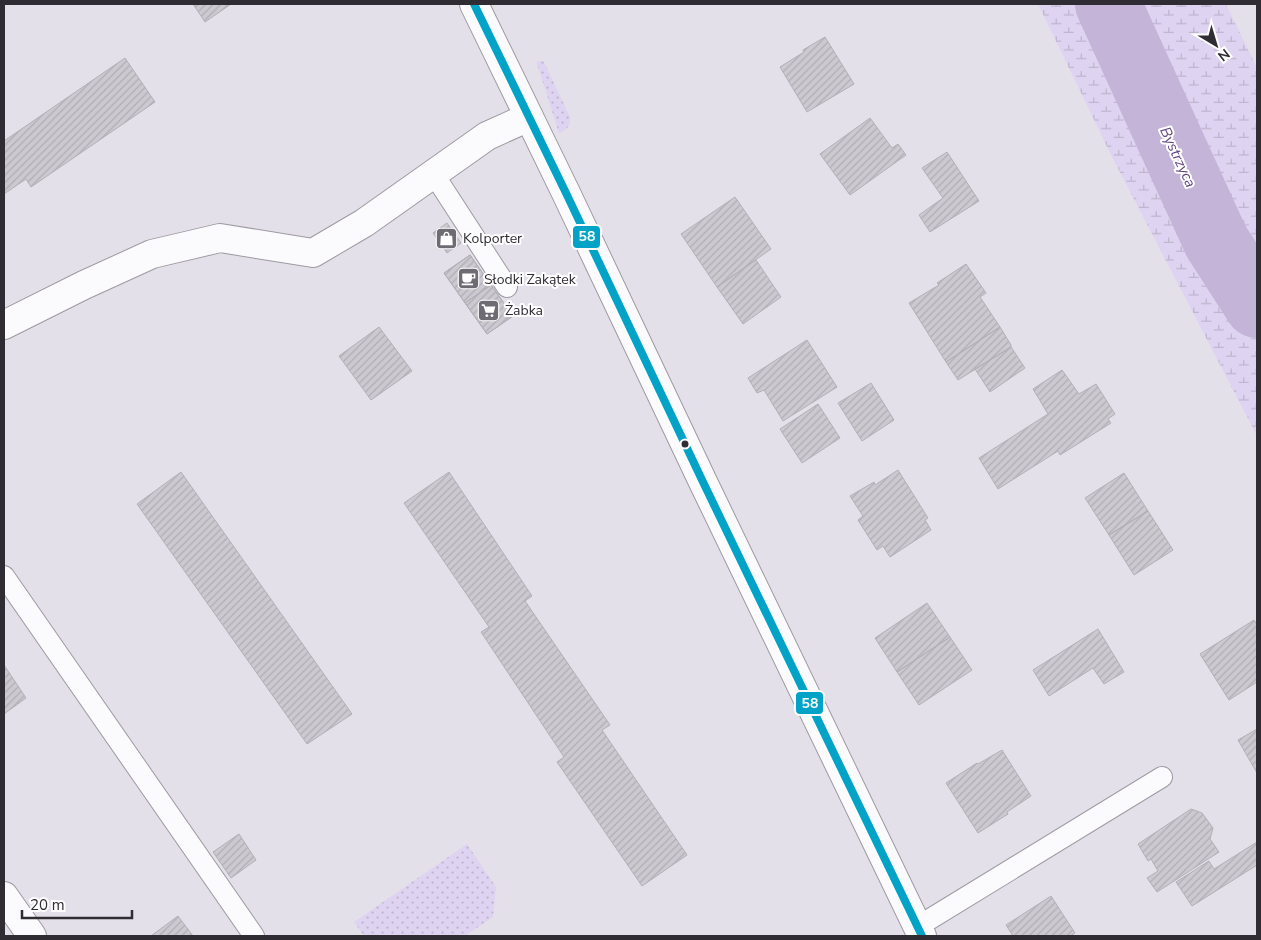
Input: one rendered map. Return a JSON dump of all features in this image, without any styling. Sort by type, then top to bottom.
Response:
[{"type":"street","points":[[474,4],[563,185],[703,482],[920,932]]},
{"type":"street","points":[[4,325],[152,254],[220,238],[313,253],[364,223],[487,136],[529,117]]},
{"type":"street","points":[[4,896],[32,936]]},
{"type":"lane","points":[[433,174],[508,287]]},
{"type":"lane","points":[[4,576],[254,936]]},
{"type":"lane","points":[[920,932],[1162,777]]},
{"type":"green space","points":[[1038,4],[1226,4],[1257,68],[1257,436],[1111,155]]},
{"type":"green space","points":[[539,61],[544,62],[570,117],[568,127],[559,133],[537,64]]},
{"type":"green space","points":[[467,844],[496,887],[493,917],[465,936],[364,936],[354,922]]},
{"type":"building","points":[[193,4],[231,4],[205,22]]},
{"type":"building","points":[[825,37],[854,84],[807,112],[780,67]]},
{"type":"building","points":[[125,58],[155,102],[31,187],[26,179],[4,194],[4,141]]},
{"type":"building","points":[[870,118],[892,148],[898,144],[906,155],[850,195],[820,154]]},
{"type":"building","points":[[947,152],[979,201],[930,232],[919,215],[943,198],[922,168]]},
{"type":"building","points":[[735,197],[771,249],[717,287],[681,234]]},
{"type":"building","name":"Kolporter","points":[[447,223],[461,243],[447,253],[433,233]]},
{"type":"building","points":[[470,255],[513,316],[487,334],[444,273]]},
{"type":"building","name":"Słodki Zakątek","points":[[470,255],[491,285],[465,303],[444,273]]},
{"type":"building","points":[[756,260],[781,297],[743,324],[717,287]]},
{"type":"building","points":[[966,264],[986,293],[980,297],[1000,327],[946,362],[909,303],[939,285],[937,283]]},
{"type":"building","name":"Żabka","points":[[491,285],[513,316],[487,334],[465,303]]},
{"type":"building","points":[[379,327],[412,371],[371,400],[339,356]]},
{"type":"building","points":[[1000,327],[1011,347],[958,380],[946,362]]},
{"type":"building","points":[[807,340],[837,387],[783,421],[764,390],[757,393],[748,378]]},
{"type":"building","points":[[1011,347],[1025,368],[990,392],[975,369]]},
{"type":"building","points":[[1062,370],[1079,394],[1096,384],[1115,414],[1108,419],[1111,423],[1060,455],[1058,451],[998,489],[979,458],[1048,414],[1033,389]]},
{"type":"building","points":[[871,383],[894,420],[862,441],[838,403]]},
{"type":"building","points":[[818,404],[840,438],[802,463],[780,429]]},
{"type":"building","points":[[898,470],[928,518],[925,520],[931,530],[890,557],[883,546],[877,550],[858,520],[863,516],[850,496],[874,482],[875,485]]},
{"type":"building","points":[[181,472],[352,714],[307,744],[137,504]]},
{"type":"building","points":[[449,472],[532,596],[525,601],[610,725],[602,730],[687,855],[642,886],[557,762],[564,757],[481,632],[489,627],[404,503]]},
{"type":"building","points":[[1124,473],[1148,511],[1109,535],[1085,498]]},
{"type":"building","points":[[1148,511],[1173,550],[1134,575],[1109,535]]},
{"type":"building","points":[[927,603],[950,637],[897,672],[875,638]]},
{"type":"building","points":[[1254,620],[1257,625],[1257,682],[1229,700],[1200,654]]},
{"type":"building","points":[[1098,629],[1124,672],[1104,684],[1093,668],[1049,696],[1033,670]]},
{"type":"building","points":[[950,637],[972,670],[919,705],[897,672]]},
{"type":"building","points":[[4,665],[26,698],[4,714]]},
{"type":"building","points":[[1257,729],[1257,773],[1238,740]]},
{"type":"building","points":[[1002,750],[1031,796],[1007,812],[1008,814],[978,833],[946,783]]},
{"type":"building","points":[[1191,809],[1202,813],[1213,828],[1210,839],[1219,852],[1157,892],[1147,878],[1158,871],[1151,859],[1148,861],[1138,844]]},
{"type":"building","points":[[239,834],[256,860],[231,878],[213,852]]},
{"type":"building","points":[[1257,842],[1257,865],[1192,906],[1176,882],[1209,861],[1214,869]]},
{"type":"building","points":[[1051,896],[1075,933],[1070,936],[1013,936],[1006,925]]},
{"type":"building","points":[[178,916],[193,936],[151,936]]},
{"type":"waterway","name":"Bystrzyca","points":[[1108,4],[1216,241],[1257,305]]},
{"type":"transit line","name":"58","points":[[474,4],[922,936]]},
{"type":"place","name":"Kolporter","points":[[447,238]]},
{"type":"place","name":"Słodki Zakątek","points":[[468,279]]},
{"type":"place","name":"Żabka","points":[[489,310]]}]
